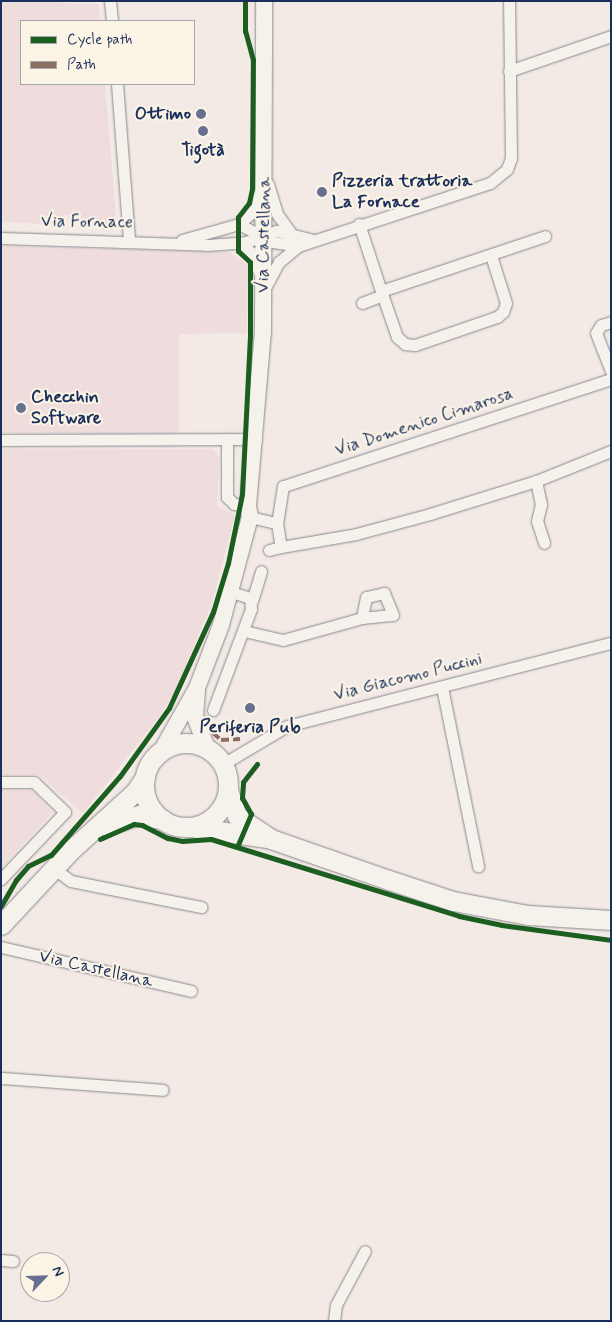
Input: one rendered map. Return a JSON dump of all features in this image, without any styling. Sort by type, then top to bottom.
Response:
[{"type":"main road","points":[[1,925],[53,868],[135,792],[145,777],[150,764],[162,750],[184,742],[207,748],[223,764],[228,790],[237,816],[271,839]]},
{"type":"main road","points":[[145,777],[149,804],[165,821]]},
{"type":"main road","points":[[191,826],[207,821],[220,810],[228,790]]},
{"type":"main road","points":[[100,826],[139,815],[191,826],[271,839],[454,901],[528,916],[611,920]]},
{"type":"street","points":[[110,1],[112,20]]},
{"type":"street","name":"Via Castellana","points":[[162,750],[197,688],[232,592],[249,511],[256,439],[264,291],[264,1]]},
{"type":"street","points":[[264,291],[279,262],[298,246],[498,179],[507,170],[511,158],[510,1]]},
{"type":"street","points":[[509,71],[611,36]]},
{"type":"street","points":[[117,85],[129,240]]},
{"type":"street","points":[[265,171],[255,207],[239,224],[281,244],[298,246]]},
{"type":"street","points":[[265,171],[277,214],[290,232],[312,240]]},
{"type":"street","name":"Via Fornace","points":[[171,243],[239,224]]},
{"type":"street","points":[[359,224],[397,336],[405,344],[414,345],[497,317],[503,312],[506,303],[491,255]]},
{"type":"street","name":"Via Fornace","points":[[1,238],[240,243],[273,231],[290,232]]},
{"type":"street","points":[[362,303],[382,293],[545,236]]},
{"type":"street","points":[[240,243],[256,259],[264,291]]},
{"type":"street","points":[[611,322],[601,325],[596,332],[611,371]]},
{"type":"street","name":"Via Domenico Cimarosa","points":[[281,547],[277,523],[283,486],[611,379]]},
{"type":"street","points":[[227,439],[226,497],[234,504],[277,523]]},
{"type":"street","points":[[1,440],[256,439]]},
{"type":"street","points":[[268,550],[356,534],[536,481],[611,451]]},
{"type":"street","points":[[536,481],[541,504],[538,521],[544,543]]},
{"type":"street","points":[[213,710],[244,631],[261,571]]},
{"type":"street","points":[[232,592],[252,601]]},
{"type":"street","points":[[244,631],[283,640],[362,618]]},
{"type":"street","name":"Via Giacomo Puccini","points":[[223,764],[287,726],[611,643]]},
{"type":"street","points":[[442,687],[478,866]]},
{"type":"street","name":"Via Castellana","points":[[197,688],[196,717],[207,748]]},
{"type":"street","points":[[1,782],[34,782],[65,812],[1,879]]},
{"type":"street","points":[[53,868],[71,881],[200,907]]},
{"type":"street","name":"Via Castellana","points":[[1,946],[191,991]]},
{"type":"street","points":[[1,1078],[163,1090]]},
{"type":"street","points":[[334,1321],[336,1305],[365,1251]]},
{"type":"shaded area","points":[[1,1],[99,4],[100,20],[20,20],[20,85],[105,85],[116,215],[104,227],[80,225],[81,216],[65,215],[62,216],[61,225],[1,222]]},
{"type":"shaded area","points":[[1,246],[229,252],[248,264],[247,333],[179,334],[179,433],[1,433]]},
{"type":"shaded area","points":[[1,449],[212,449],[220,457],[217,506],[235,515],[212,603],[176,689],[159,717],[83,813],[39,775],[1,775]]},
{"type":"shaded area","points":[[1,790],[32,790],[53,812],[1,868]]},
{"type":"marked path","points":[[205,716],[213,733],[221,740],[240,739]]},
{"type":"cycle path","points":[[1,906],[16,880],[28,866],[51,855],[120,776],[169,708],[213,612],[228,563],[242,494],[250,335],[250,262],[238,251],[238,217],[249,203],[252,189],[253,60],[245,31],[245,1]]},
{"type":"cycle path","points":[[237,847],[251,814],[242,798],[243,782],[257,764]]},
{"type":"cycle path","points":[[100,839],[134,824],[142,825],[168,838],[182,841],[211,839],[459,916],[502,925],[611,940]]},
{"type":"place","name":"Ottimo","points":[[201,114]]},
{"type":"place","name":"Tigotà","points":[[203,131]]},
{"type":"place","name":"Pizzeria trattoria La Fornace","points":[[322,192]]},
{"type":"place","name":"Checchin Software","points":[[21,408]]},
{"type":"place","name":"Periferia Pub","points":[[250,708]]}]
